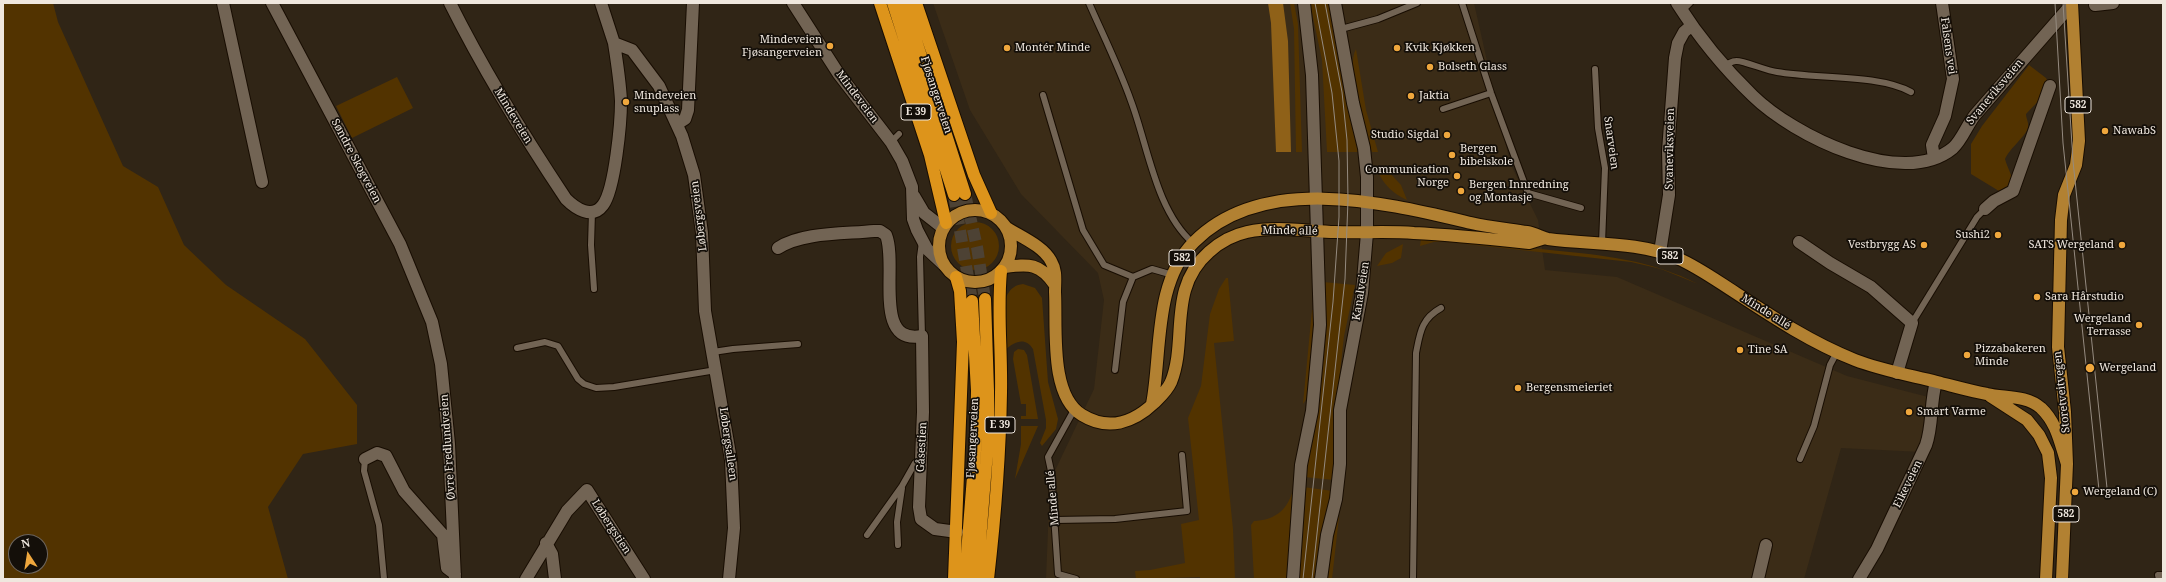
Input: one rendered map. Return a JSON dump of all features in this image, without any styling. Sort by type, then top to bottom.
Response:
[{"type":"highway","name":"E 39","points":[[880,3],[930,155],[944,226]]},
{"type":"highway","name":"Fjøsangerveien","points":[[893,3],[959,194],[904,3]]},
{"type":"highway","points":[[916,3],[974,175],[990,213]]},
{"type":"highway","name":"E 39","points":[[988,579],[999,439],[1001,392],[998,312],[1003,269]]},
{"type":"highway","points":[[954,579],[963,342],[960,291],[956,277]]},
{"type":"highway","name":"Fjøsangerveien","points":[[977,579],[988,439],[985,299]]},
{"type":"highway","name":"Fjøsangerveien","points":[[965,579],[977,399],[972,301]]},
{"type":"main road","name":"Storetveitvegen","points":[[2062,579],[2067,464],[2066,425],[2058,347],[2063,205],[2064,195],[2076,165],[2080,141],[2072,4]]},
{"type":"main road","name":"Minde allé","points":[[1152,404],[1157,381],[1162,312],[1173,275],[1193,243],[1218,224],[1256,206],[1283,201],[1315,198],[1367,201],[1500,229],[1530,232],[1545,238],[1602,243],[1660,252],[1676,258],[1700,270],[1778,320],[1853,359],[1897,373],[1988,395],[2025,399],[2042,410],[2058,432],[2067,464]]},
{"type":"main road","points":[[944,226],[952,218],[966,210],[979,210],[990,213],[1007,228],[1047,256],[1054,268],[1059,378],[1062,390],[1074,410]]},
{"type":"main road","name":"E 39","points":[[943,264],[940,257],[938,242],[944,226]]},
{"type":"main road","name":"E 39","points":[[1003,269],[1011,252],[1011,244],[1007,228]]},
{"type":"main road","name":"Minde allé","points":[[1074,410],[1093,420],[1106,423],[1121,423],[1133,420],[1146,412],[1152,404],[1164,394],[1171,383],[1175,367],[1183,294],[1198,263],[1208,252],[1234,236],[1248,232],[1273,230],[1413,233],[1529,242],[1545,238]]},
{"type":"main road","points":[[943,264],[956,277],[975,282],[994,277],[1003,269],[1022,265],[1040,268],[1055,285]]},
{"type":"main road","name":"Minde allé","points":[[1988,395],[2027,420],[2044,444],[2050,463],[2046,579]]},
{"type":"street","points":[[223,3],[262,182]]},
{"type":"street","name":"Søndre Skogveien","points":[[272,3],[400,244],[432,322]]},
{"type":"street","name":"Mindeveien","points":[[450,3],[501,98],[566,199],[574,207],[592,212]]},
{"type":"street","points":[[592,212],[602,207],[607,197],[619,133],[621,101],[614,43],[601,3]]},
{"type":"street","points":[[677,124],[685,119],[688,110],[693,3]]},
{"type":"street","name":"Mindeveien","points":[[793,3],[838,73],[895,138],[913,195]]},
{"type":"street","points":[[1293,579],[1301,461],[1312,411],[1320,325],[1312,74],[1304,3]]},
{"type":"street","name":"Kanalveien","points":[[1321,579],[1327,535],[1336,499],[1340,464],[1340,410],[1364,286],[1367,233],[1364,148],[1353,103],[1341,29],[1335,3]]},
{"type":"street","name":"Falsens vei","points":[[1934,158],[1932,145],[1945,116],[1953,79],[1942,3]]},
{"type":"street","points":[[2095,4],[2113,3]]},
{"type":"street","name":"Svaneviksveien","points":[[1683,6],[1691,26],[1724,65],[1754,97],[1782,119],[1814,137],[1856,155],[1881,161],[1915,163],[1934,158],[1952,148],[1965,129],[2072,4]]},
{"type":"street","name":"Svaneviksveien","points":[[1660,252],[1669,194],[1668,151],[1675,58],[1678,43],[1684,32],[1691,26]]},
{"type":"street","name":"Løbergsveien","points":[[614,43],[630,48],[638,56],[659,86],[677,124],[694,175],[700,210],[704,257],[705,311]]},
{"type":"street","points":[[1986,209],[1994,201],[2012,191],[2050,86]]},
{"type":"street","points":[[913,195],[924,213],[944,226]]},
{"type":"street","points":[[913,195],[914,219],[922,241],[943,264]]},
{"type":"street","points":[[778,248],[786,242],[799,238],[874,231],[883,233],[888,240],[892,321],[898,331],[908,337],[922,336]]},
{"type":"street","points":[[1799,242],[1830,264],[1871,287],[1912,323],[1897,373]]},
{"type":"street","name":"Løbergsalleen","points":[[705,311],[731,460],[734,493],[734,528],[729,579]]},
{"type":"street","name":"Øvre Fredlundveien","points":[[432,322],[442,364],[446,404],[455,576]]},
{"type":"street","name":"Gåsestien","points":[[922,336],[923,412],[919,507],[921,519],[926,524],[935,528],[956,532]]},
{"type":"street","name":"Eikeveien","points":[[1859,579],[1877,549],[1926,445],[1929,436],[1932,394],[1936,382]]},
{"type":"street","name":"Øvre Fredlundveien","points":[[365,459],[377,453],[384,454],[386,456],[404,491],[443,536],[447,568],[455,576]]},
{"type":"street","name":"Løbergstien","points":[[526,579],[546,543],[567,511],[586,490],[644,579]]},
{"type":"street","points":[[546,543],[552,554],[555,579]]},
{"type":"street","points":[[1758,579],[1766,545]]},
{"type":"lane","points":[[1089,3],[1131,100],[1167,211],[1181,233],[1193,243]]},
{"type":"lane","points":[[1341,29],[1378,19],[1417,3]]},
{"type":"lane","points":[[1462,3],[1491,93],[1528,193],[1581,208]]},
{"type":"lane","points":[[1724,65],[1736,61],[1762,70],[1797,76],[1874,81],[1899,86],[1911,92]]},
{"type":"lane","name":"Snarveien","points":[[1595,69],[1598,128],[1605,168],[1602,243]]},
{"type":"lane","points":[[1443,109],[1491,93]]},
{"type":"lane","points":[[1043,95],[1083,230],[1104,264],[1133,277]]},
{"type":"lane","points":[[1912,323],[1973,223],[1986,209]]},
{"type":"lane","points":[[592,212],[590,245],[594,288]]},
{"type":"lane","points":[[922,241],[920,257],[922,336]]},
{"type":"lane","points":[[1115,370],[1123,302],[1133,277],[1152,269],[1173,275]]},
{"type":"lane","points":[[1413,579],[1416,353],[1422,327],[1430,314],[1441,308]]},
{"type":"lane","points":[[517,348],[545,342],[558,346],[578,379],[584,384],[596,388],[614,387],[716,370]]},
{"type":"lane","points":[[713,352],[798,344]]},
{"type":"lane","points":[[1800,459],[1814,426],[1830,365],[1837,352]]},
{"type":"lane","name":"Minde allé","points":[[1074,410],[1048,457],[1051,471],[1058,576],[1076,579]]},
{"type":"lane","points":[[1055,520],[1115,518],[1187,511],[1182,455]]},
{"type":"lane","points":[[365,459],[364,471],[379,525],[384,579]]},
{"type":"lane","points":[[867,534],[902,486],[915,463],[921,462]]},
{"type":"lane","points":[[898,545],[897,522],[902,486]]},
{"type":"lane","points":[[2159,579],[2158,575],[2163,575]]},
{"type":"shaded area","points":[[3,3],[53,3],[58,22],[123,166],[158,187],[184,245],[226,285],[305,339],[357,405],[357,444],[303,454],[268,507],[288,579],[3,579]]},
{"type":"shaded area","points":[[933,3],[1474,3],[1510,163],[1538,220],[1545,270],[1617,277],[1847,376],[1932,398],[1922,452],[1841,448],[1804,579],[1046,579],[1050,481],[1094,389],[1104,300],[1098,273],[1021,194],[970,110]]},
{"type":"shaded area","points":[[1268,3],[1283,3],[1288,41],[1291,152],[1276,152],[1271,23]]},
{"type":"shaded area","points":[[1290,3],[1294,3],[1298,24],[1302,152],[1296,152],[1294,29]]},
{"type":"shaded area","points":[[1310,3],[1331,3],[1359,152],[1327,152],[1322,60]]},
{"type":"shaded area","points":[[1356,49],[1366,110],[1378,152],[1372,152],[1357,99],[1353,70],[1353,58]]},
{"type":"shaded area","points":[[2029,65],[2046,78],[2049,84],[2046,93],[2026,114],[2028,124],[2027,130],[2005,159],[2011,174],[2012,182],[2006,189],[1999,191],[1971,174],[1971,144],[1982,126]]},
{"type":"shaded area","points":[[397,77],[413,108],[352,138],[336,106]]},
{"type":"shaded area","points":[[1386,169],[1401,185],[1407,200],[1393,192],[1382,180],[1377,170]]},
{"type":"shaded area","points":[[975,222],[984,224],[992,229],[997,237],[999,246],[997,255],[992,263],[984,268],[975,270],[966,268],[958,263],[953,255],[951,246],[953,237],[958,229],[966,224]]},
{"type":"shaded area","points":[[1421,239],[1447,239],[1608,257],[1644,264],[1662,269],[1698,284],[1661,269],[1631,262],[1447,242],[1434,242],[1420,246]]},
{"type":"shaded area","points":[[1403,244],[1401,258],[1392,263],[1377,266],[1386,253]]},
{"type":"shaded area","points":[[1226,278],[1228,278],[1234,341],[1214,343],[1233,529],[1235,579],[1200,579],[1200,577],[1136,579],[1135,571],[1150,570],[1185,563],[1181,524],[1199,520],[1188,418],[1201,386],[1210,314],[1219,289]]},
{"type":"shaded area","points":[[1323,282],[1355,285],[1344,336],[1335,417],[1334,480],[1304,477]]},
{"type":"shaded area","points":[[1023,284],[1035,288],[1042,298],[1048,382],[1058,419],[1056,429],[1042,446],[1040,443],[1046,428],[1046,420],[1033,349],[1030,345],[1023,341],[1012,345],[1005,350],[1003,322],[1005,301],[1008,293],[1014,287]]},
{"type":"shaded area","points":[[1312,310],[1315,310],[1315,324],[1309,395],[1303,404]]},
{"type":"shaded area","points":[[1018,349],[1024,350],[1027,355],[1038,419],[1021,419],[1021,416],[1026,416],[1026,404],[1021,404],[1013,359],[1014,352]]},
{"type":"shaded area","points":[[1021,426],[1038,426],[1015,479],[1021,444]]},
{"type":"shaded area","points":[[1303,487],[1333,491],[1317,579],[1298,579],[1302,548]]},
{"type":"shaded area","points":[[1292,493],[1293,545],[1289,579],[1254,579],[1251,525],[1254,521],[1267,519],[1278,514],[1286,505]]},
{"type":"shaded area","points":[[1337,516],[1339,517],[1332,579],[1326,579],[1329,548]]},
{"type":"tunnel","points":[[965,194],[977,247],[985,299]]},
{"type":"tunnel","points":[[954,195],[972,301]]},
{"type":"tram line","points":[[1303,579],[1333,302],[1339,217],[1339,161],[1332,93],[1315,3]]},
{"type":"tram line","points":[[1312,579],[1345,279],[1348,200],[1347,140],[1342,92],[1325,3]]},
{"type":"tram line","points":[[2055,3],[2063,143],[2099,490]]},
{"type":"tram line","points":[[2063,3],[2073,161],[2107,488]]},
{"type":"place","name":"Mindeveien Fjøsangerveien","points":[[830,46]]},
{"type":"place","name":"Montér Minde","points":[[1007,48]]},
{"type":"place","name":"Kvik Kjøkken","points":[[1397,48]]},
{"type":"place","name":"Bolseth Glass","points":[[1430,67]]},
{"type":"place","name":"Jaktia","points":[[1411,96]]},
{"type":"place","name":"Mindeveien snuplass","points":[[626,102]]},
{"type":"place","name":"NawabS","points":[[2105,131]]},
{"type":"place","name":"Studio Sigdal","points":[[1447,135]]},
{"type":"place","name":"Bergen bibelskole","points":[[1452,155]]},
{"type":"place","name":"Communication Norge","points":[[1457,176]]},
{"type":"place","name":"Bergen Innredning og Montasje","points":[[1461,191]]},
{"type":"place","name":"Sushi2","points":[[1998,235]]},
{"type":"place","name":"Vestbrygg AS","points":[[1924,245]]},
{"type":"place","name":"SATS Wergeland","points":[[2122,245]]},
{"type":"place","name":"Sara Hårstudio","points":[[2037,297]]},
{"type":"place","name":"Wergeland Terrasse","points":[[2139,325]]},
{"type":"place","name":"Tine SA","points":[[1740,350]]},
{"type":"place","name":"Pizzabakeren Minde","points":[[1967,355]]},
{"type":"place","name":"Wergeland","points":[[2090,368]]},
{"type":"place","name":"Bergensmeieriet","points":[[1518,388]]},
{"type":"place","name":"Smart Varme","points":[[1909,412]]},
{"type":"place","name":"Wergeland (C)","points":[[2075,492]]}]
